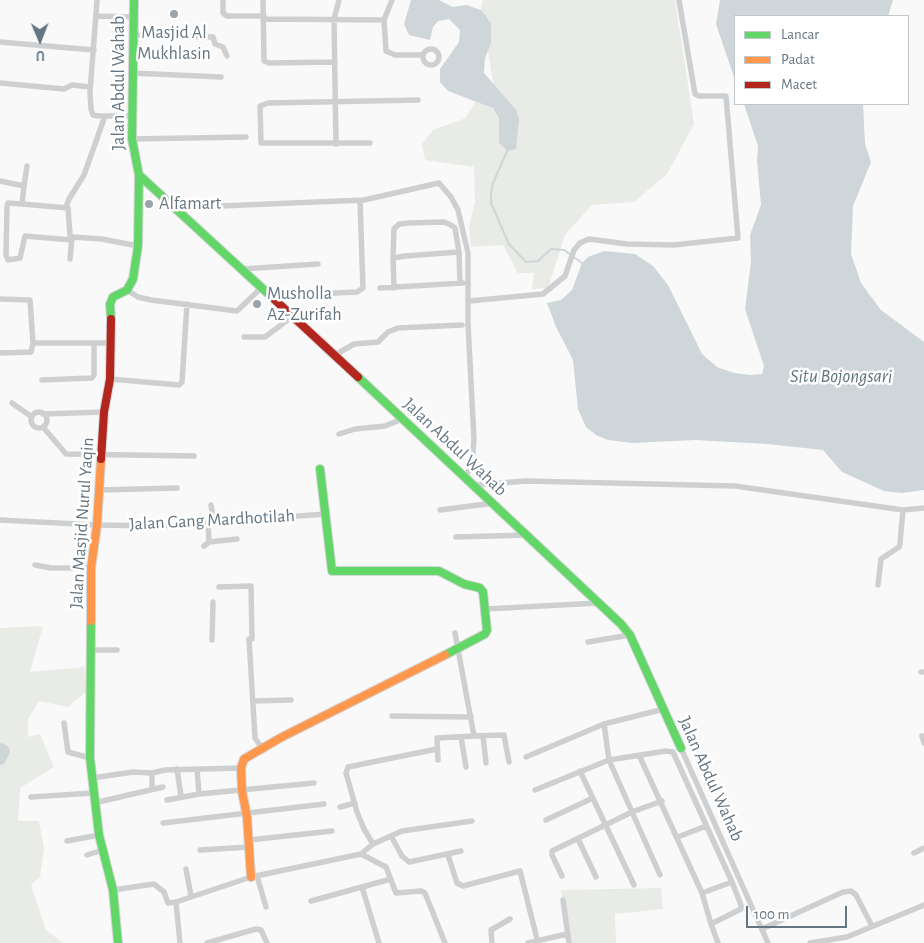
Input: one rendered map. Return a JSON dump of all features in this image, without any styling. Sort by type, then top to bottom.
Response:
[{"type":"street","points":[[97,0],[90,87],[92,112],[96,116],[132,116]]},
{"type":"street","name":"Jalan Abdul Wahab","points":[[134,0],[131,73],[132,139],[139,175],[402,419],[476,485],[630,635],[768,943]]},
{"type":"street","points":[[223,0],[224,14],[227,16],[384,20]]},
{"type":"street","points":[[264,0],[264,61],[269,63],[335,62]]},
{"type":"street","points":[[336,144],[334,19],[339,0]]},
{"type":"street","points":[[392,0],[384,20],[386,51],[395,55],[422,55]]},
{"type":"street","points":[[469,301],[543,294],[565,276],[574,250],[580,243],[589,239],[627,244],[674,245],[738,238],[726,96],[700,96],[695,94],[680,0]]},
{"type":"street","points":[[97,16],[134,17]]},
{"type":"street","points":[[133,35],[213,37],[215,44],[223,47],[228,56]]},
{"type":"street","points":[[0,42],[94,50]]},
{"type":"street","points":[[131,73],[220,77]]},
{"type":"street","points":[[0,82],[64,89],[72,85],[90,87]]},
{"type":"street","points":[[370,143],[263,144],[260,141],[262,104],[418,100]]},
{"type":"street","points":[[66,208],[72,193],[81,182],[105,116]]},
{"type":"street","points":[[132,139],[246,138]]},
{"type":"street","points":[[22,204],[27,166]]},
{"type":"street","name":"Jalan Masjid Nurul Yaqin","points":[[118,943],[113,890],[99,834],[90,758],[91,568],[103,456],[104,412],[110,379],[112,343],[110,304],[113,297],[127,290],[133,279],[138,246],[139,175]]},
{"type":"street","points":[[0,181],[24,186]]},
{"type":"street","points":[[173,208],[360,200],[440,183],[452,197],[464,230],[468,253],[474,439],[472,464],[466,476]]},
{"type":"street","points":[[271,296],[357,292],[363,288],[360,200]]},
{"type":"street","points":[[70,259],[72,239],[70,235],[69,210],[66,208],[8,204],[6,256],[8,260],[20,258],[25,236],[72,239],[102,239],[138,246]]},
{"type":"street","points":[[394,288],[394,229],[399,224],[409,223],[444,222],[455,228],[459,252],[460,283]]},
{"type":"street","points":[[393,258],[459,252]]},
{"type":"street","points":[[242,270],[318,264]]},
{"type":"street","points":[[380,288],[468,282]]},
{"type":"street","points":[[127,290],[138,297],[151,300],[237,311],[261,288]]},
{"type":"street","points":[[0,299],[30,300],[33,343],[30,352],[0,353]]},
{"type":"street","points":[[110,379],[179,385],[182,382],[186,304]]},
{"type":"street","points":[[244,337],[265,337],[293,316]]},
{"type":"street","points":[[335,355],[354,344],[378,342],[388,332],[398,328],[462,325]]},
{"type":"street","points":[[33,343],[112,343]]},
{"type":"street","points":[[42,380],[92,378],[94,375],[94,343]]},
{"type":"street","points":[[12,403],[32,418],[32,423],[35,427],[43,427],[66,454],[194,456]]},
{"type":"street","points":[[32,418],[37,413],[104,412]]},
{"type":"street","points":[[43,414],[47,421],[43,427]]},
{"type":"street","points":[[339,434],[355,429],[385,426],[402,419]]},
{"type":"street","points":[[266,907],[254,877],[242,789],[241,768],[247,756],[266,748],[282,737],[486,632],[486,609],[483,592],[480,588],[464,584],[434,570],[332,572],[320,469]]},
{"type":"street","points":[[476,485],[531,481],[736,486],[903,510],[924,508]]},
{"type":"street","points":[[99,490],[177,488]]},
{"type":"street","points":[[440,510],[494,503]]},
{"type":"street","points":[[211,505],[211,523],[206,544],[237,539]]},
{"type":"street","points":[[878,585],[882,559],[898,547],[900,543],[903,510]]},
{"type":"street","name":"Jalan Gang Mardhotilah","points":[[0,520],[97,525],[211,523],[326,514]]},
{"type":"street","points":[[456,537],[529,535]]},
{"type":"street","points":[[35,566],[91,568]]},
{"type":"street","points":[[219,587],[252,586],[250,639],[256,738],[259,744],[266,748]]},
{"type":"street","points":[[212,640],[213,602]]},
{"type":"street","points":[[486,609],[598,603]]},
{"type":"street","points":[[455,633],[474,736]]},
{"type":"street","points":[[588,642],[630,635]]},
{"type":"street","points":[[90,650],[117,650]]},
{"type":"street","points":[[253,701],[291,700]]},
{"type":"street","points":[[526,757],[604,724],[664,710]]},
{"type":"street","points":[[392,716],[471,717]]},
{"type":"street","points":[[64,723],[68,752],[90,758]]},
{"type":"street","points":[[604,724],[609,760],[660,875]]},
{"type":"street","points":[[438,760],[437,738],[504,735],[509,762]]},
{"type":"street","points":[[483,736],[486,763]]},
{"type":"street","points":[[924,736],[922,736],[924,743]]},
{"type":"street","points":[[461,737],[466,767]]},
{"type":"street","points":[[373,844],[364,830],[355,803],[346,773],[348,767],[437,749]]},
{"type":"street","points":[[534,790],[609,760],[666,751],[673,752],[742,905],[741,909],[711,924]]},
{"type":"street","points":[[640,755],[702,893],[718,943]]},
{"type":"street","points":[[92,778],[133,772],[152,773],[177,769],[241,768]]},
{"type":"street","points":[[177,769],[181,796]]},
{"type":"street","points":[[197,769],[199,794]]},
{"type":"street","points":[[580,771],[604,826],[634,885]]},
{"type":"street","points":[[152,773],[152,789]]},
{"type":"street","points":[[167,800],[181,796],[314,783]]},
{"type":"street","points":[[94,803],[163,787]]},
{"type":"street","points":[[31,797],[93,793]]},
{"type":"street","points":[[546,820],[592,798]]},
{"type":"street","points":[[562,876],[552,851],[632,812],[662,801]]},
{"type":"street","points":[[340,807],[355,803]]},
{"type":"street","points":[[162,824],[324,804]]},
{"type":"street","points":[[113,890],[154,884],[164,892],[168,903],[176,902],[254,877],[361,854],[373,844],[412,829],[472,821]]},
{"type":"street","points":[[678,837],[706,826]]},
{"type":"street","points":[[200,850],[332,831]]},
{"type":"street","points":[[66,841],[99,834]]},
{"type":"street","points":[[390,836],[402,856],[409,862],[461,851]]},
{"type":"street","points":[[578,839],[596,877]]},
{"type":"street","points":[[914,853],[924,848]]},
{"type":"street","points":[[87,855],[103,850]]},
{"type":"street","points":[[361,854],[386,867],[396,893],[421,891],[425,893],[445,943]]},
{"type":"street","points":[[448,855],[457,883],[463,886],[520,871],[538,942]]},
{"type":"street","points":[[186,869],[191,896]]},
{"type":"street","points":[[311,902],[391,879]]},
{"type":"street","points":[[702,893],[732,882]]},
{"type":"street","points":[[362,887],[378,943]]},
{"type":"street","points":[[762,929],[843,892],[851,891],[856,894],[872,926]]},
{"type":"street","points":[[563,900],[569,943]]},
{"type":"street","points":[[176,902],[180,943]]},
{"type":"street","points":[[810,943],[846,937],[924,905]]},
{"type":"street","points":[[492,943],[491,930],[510,919]]},
{"type":"street","points":[[207,943],[256,929],[260,930],[267,943]]},
{"type":"street","points":[[528,943],[567,934]]},
{"type":"shaded area","points":[[483,0],[675,0],[694,124],[667,174],[634,202],[592,205],[565,235],[548,288],[532,289],[534,273],[518,273],[503,245],[471,247],[469,227],[475,201],[474,167],[425,160],[422,144],[433,130],[466,118],[476,100],[494,87],[481,10]]},
{"type":"shaded area","points":[[43,626],[30,672],[84,667],[87,691],[68,707],[39,701],[28,719],[28,737],[40,734],[54,767],[20,788],[18,821],[39,821],[44,849],[40,877],[31,885],[46,930],[63,943],[0,943],[0,628]]},
{"type":"shaded area","points":[[661,888],[663,909],[615,914],[616,943],[569,943],[561,890]]},
{"type":"water","points":[[411,0],[439,0],[453,7],[466,5],[481,10],[491,23],[491,43],[485,58],[484,73],[516,110],[519,119],[516,149],[508,151],[499,143],[499,118],[493,108],[448,91],[440,82],[440,69],[459,42],[460,30],[449,19],[438,21],[433,27],[430,40],[409,35],[404,24]]},
{"type":"water","points":[[720,0],[893,0],[888,15],[734,15],[734,77],[716,24]]},
{"type":"water","name":"Situ Bojongsari","points":[[744,105],[863,105],[865,144],[871,162],[853,206],[851,254],[861,283],[881,310],[924,342],[924,490],[902,493],[884,491],[842,472],[823,450],[767,444],[695,440],[633,443],[608,440],[596,435],[586,427],[578,409],[573,360],[556,327],[547,303],[561,300],[572,290],[582,263],[588,257],[604,251],[635,254],[653,266],[668,285],[702,354],[717,367],[734,373],[762,374],[764,366],[745,309],[751,262],[750,235],[761,205],[757,160],[758,146]]},
{"type":"waterway","points":[[508,149],[493,183],[491,203],[509,244],[526,262],[538,261],[551,249],[564,250],[582,263]]},
{"type":"waterway","points":[[0,749],[4,751],[0,759]]},
{"type":"traffic: fast","points":[[134,0],[132,139],[139,175],[275,300]]},
{"type":"traffic: fast","points":[[111,319],[110,304],[113,297],[127,290],[133,279],[138,246],[139,175]]},
{"type":"traffic: fast","points":[[358,377],[621,624],[630,635],[681,748]]},
{"type":"traffic: fast","points":[[320,469],[332,571],[439,571],[464,584],[480,588],[483,592],[487,630],[485,634],[445,655]]},
{"type":"traffic: fast","points":[[91,621],[90,758],[99,835],[113,890],[118,943]]},
{"type":"traffic: slow","points":[[91,621],[91,568],[97,525],[101,459]]},
{"type":"traffic: slow","points":[[251,877],[247,817],[242,791],[241,768],[244,759],[282,737],[445,655]]},
{"type":"traffic: jam","points":[[275,300],[358,377]]},
{"type":"traffic: jam","points":[[101,459],[104,412],[110,379],[111,319]]},
{"type":"place","name":"Masjid Al Mukhlasin","points":[[174,14]]},
{"type":"place","name":"Alfamart","points":[[149,204]]},
{"type":"place","name":"Musholla Az-Zurifah","points":[[257,304]]}]
